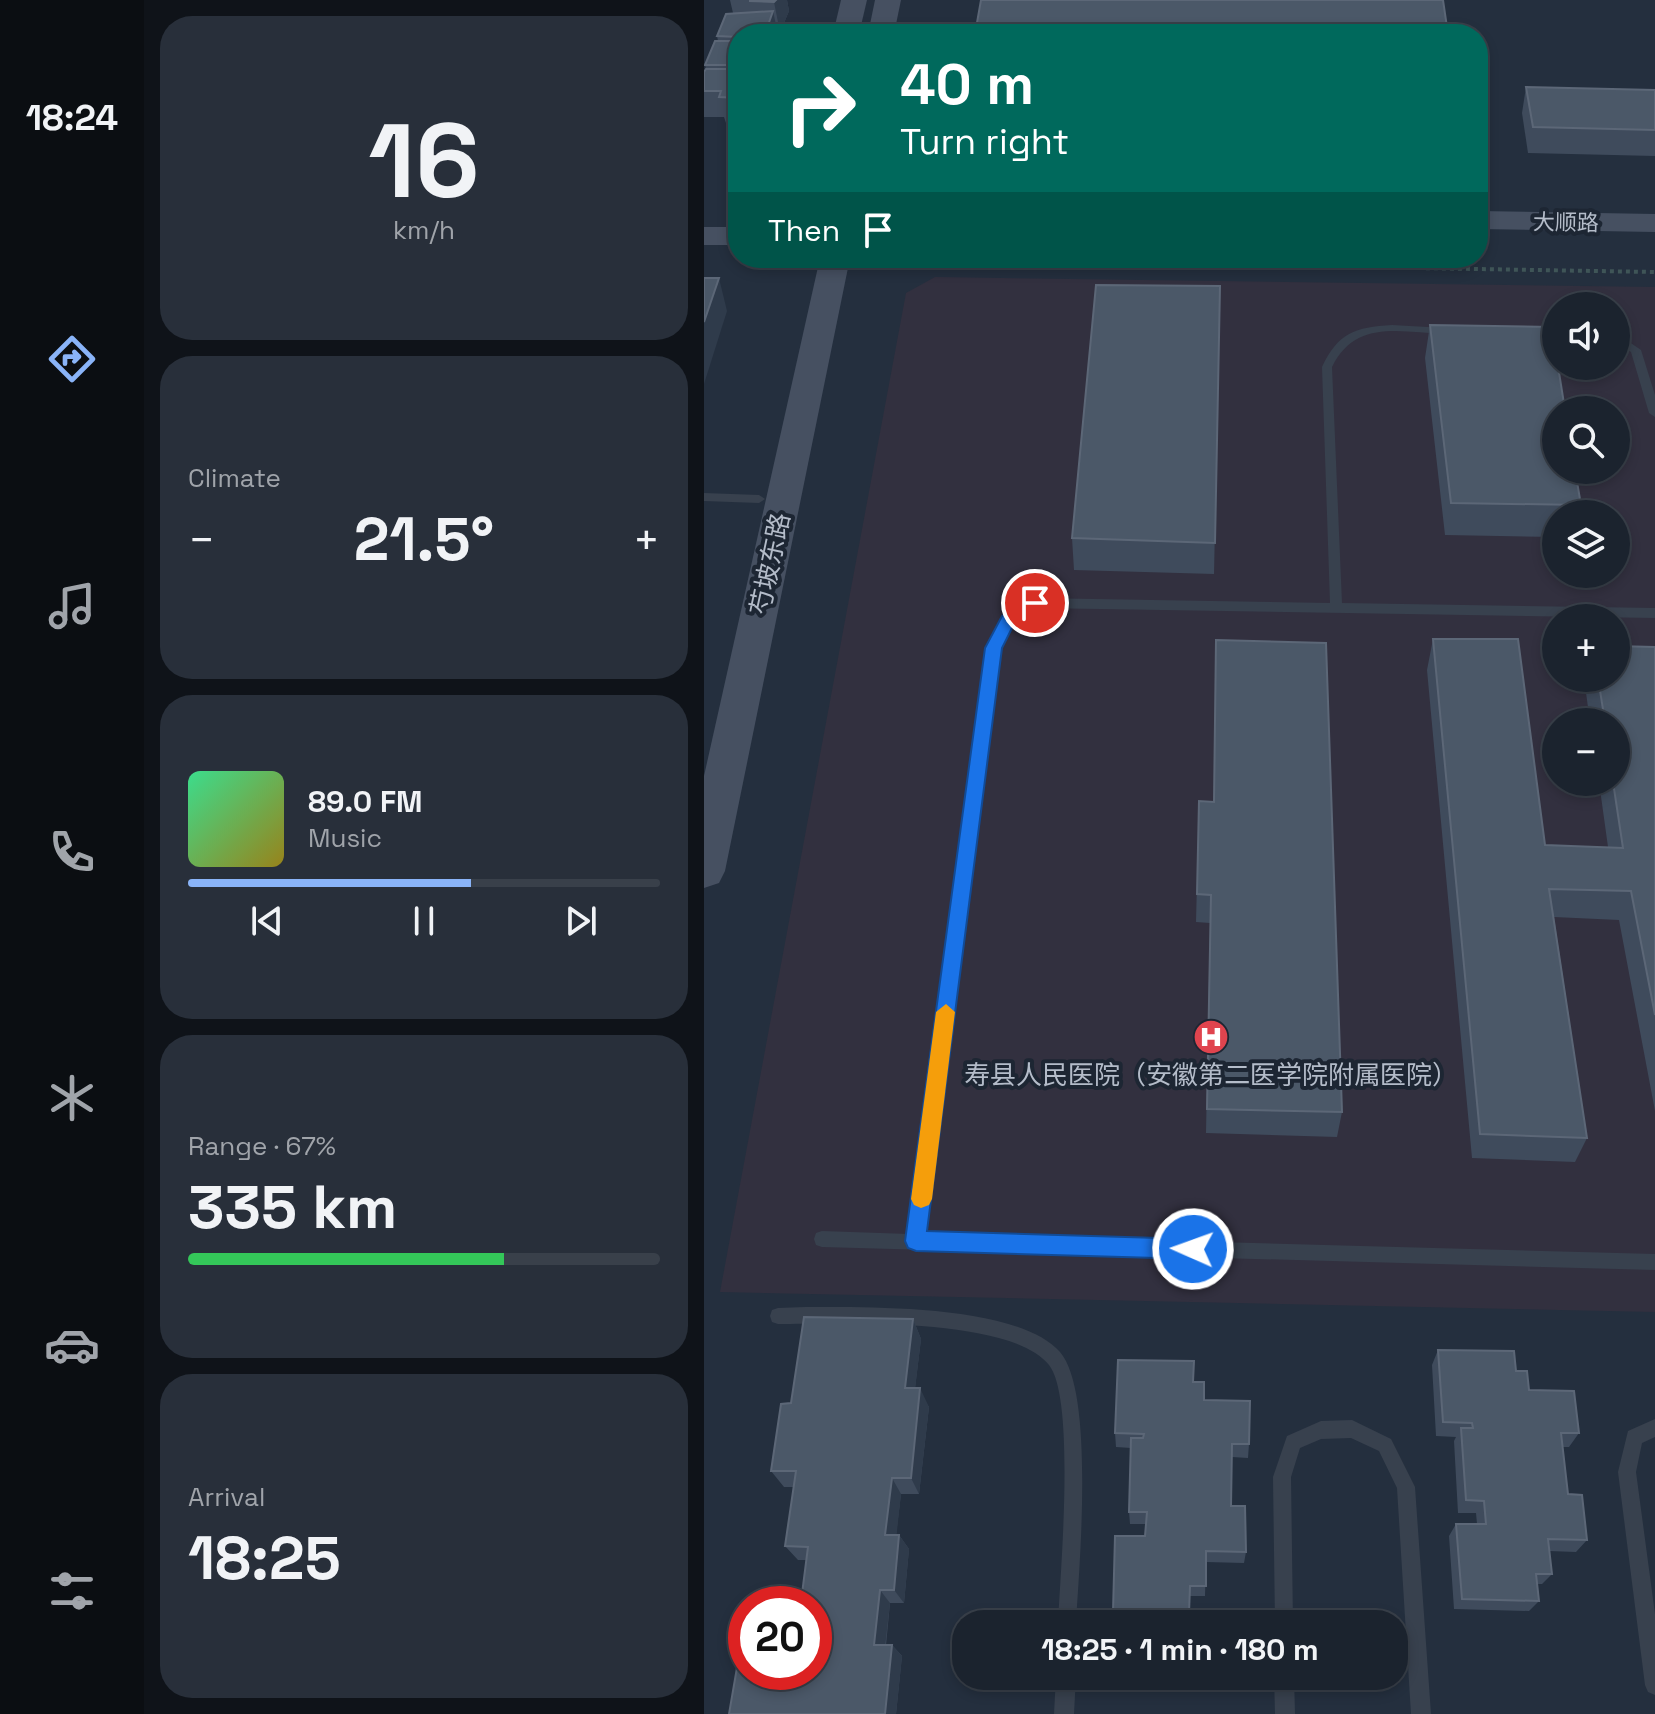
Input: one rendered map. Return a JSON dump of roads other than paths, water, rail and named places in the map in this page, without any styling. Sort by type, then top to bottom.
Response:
[{"type":"street","points":[[848,24],[854,0]]},
{"type":"street","points":[[883,24],[888,0]]},
{"type":"street","points":[[704,210],[728,210]]},
{"type":"street","name":"大顺路","points":[[1488,220],[1655,223]]},
{"type":"street","points":[[704,236],[728,236]]},
{"type":"street","name":"大顺路","points":[[1488,244],[1655,246]]},
{"type":"street","name":"芍坡东路","points":[[704,734],[805,302],[804,268]]},
{"type":"street","name":"芍坡东路","points":[[704,871],[833,268]]},
{"type":"lane","points":[[1336,608],[1327,367],[1333,347],[1358,330],[1465,331]]},
{"type":"lane","points":[[1630,346],[1636,350],[1655,413]]},
{"type":"lane","points":[[704,497],[759,499]]},
{"type":"lane","points":[[916,1241],[993,648],[1008,620],[1035,603],[1655,613]]},
{"type":"lane","points":[[822,1239],[1655,1262]]},
{"type":"lane","points":[[778,1316],[930,1317],[1018,1335],[1055,1359],[1073,1418],[1067,1610]]},
{"type":"lane","points":[[1655,1428],[1634,1437],[1627,1472],[1655,1685]]},
{"type":"lane","points":[[1284,1610],[1282,1477],[1293,1442],[1321,1430],[1352,1429],[1385,1445],[1406,1487],[1421,1714]]},
{"type":"lane","points":[[1064,1714],[1065,1690]]},
{"type":"lane","points":[[1284,1690],[1285,1714]]},
{"type":"place","name":"寿县人民医院（安徽第二医学院附属医院）","points":[[1211,1037]]}]
